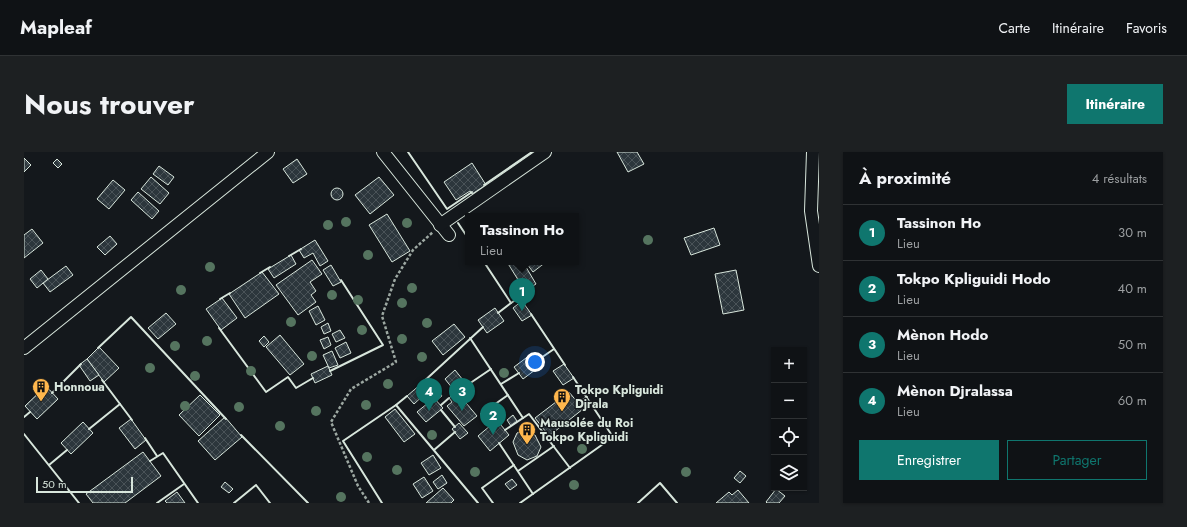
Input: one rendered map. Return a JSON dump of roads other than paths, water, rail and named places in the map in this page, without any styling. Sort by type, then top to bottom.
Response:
[{"type":"street","points":[[24,348],[268,152]]},
{"type":"street","points":[[383,152],[448,235]]},
{"type":"street","points":[[440,225],[546,152]]},
{"type":"street","points":[[813,152],[812,212],[819,266]]},
{"type":"place","name":"Tassinon Ho","points":[[522,311]]},
{"type":"place","name":"Honnoua","points":[[41,402]]},
{"type":"place","name":"Mènon Djralassa","points":[[429,411]]},
{"type":"place","name":"Mènon Hodo","points":[[462,411]]},
{"type":"place","name":"Tokpo Kpliguidi Djrala","points":[[562,412]]},
{"type":"place","name":"Tokpo Kpliguidi Hodo","points":[[493,435]]},
{"type":"place","name":"Mausolée du Roi Tokpo Kpliguidi","points":[[527,445]]}]
